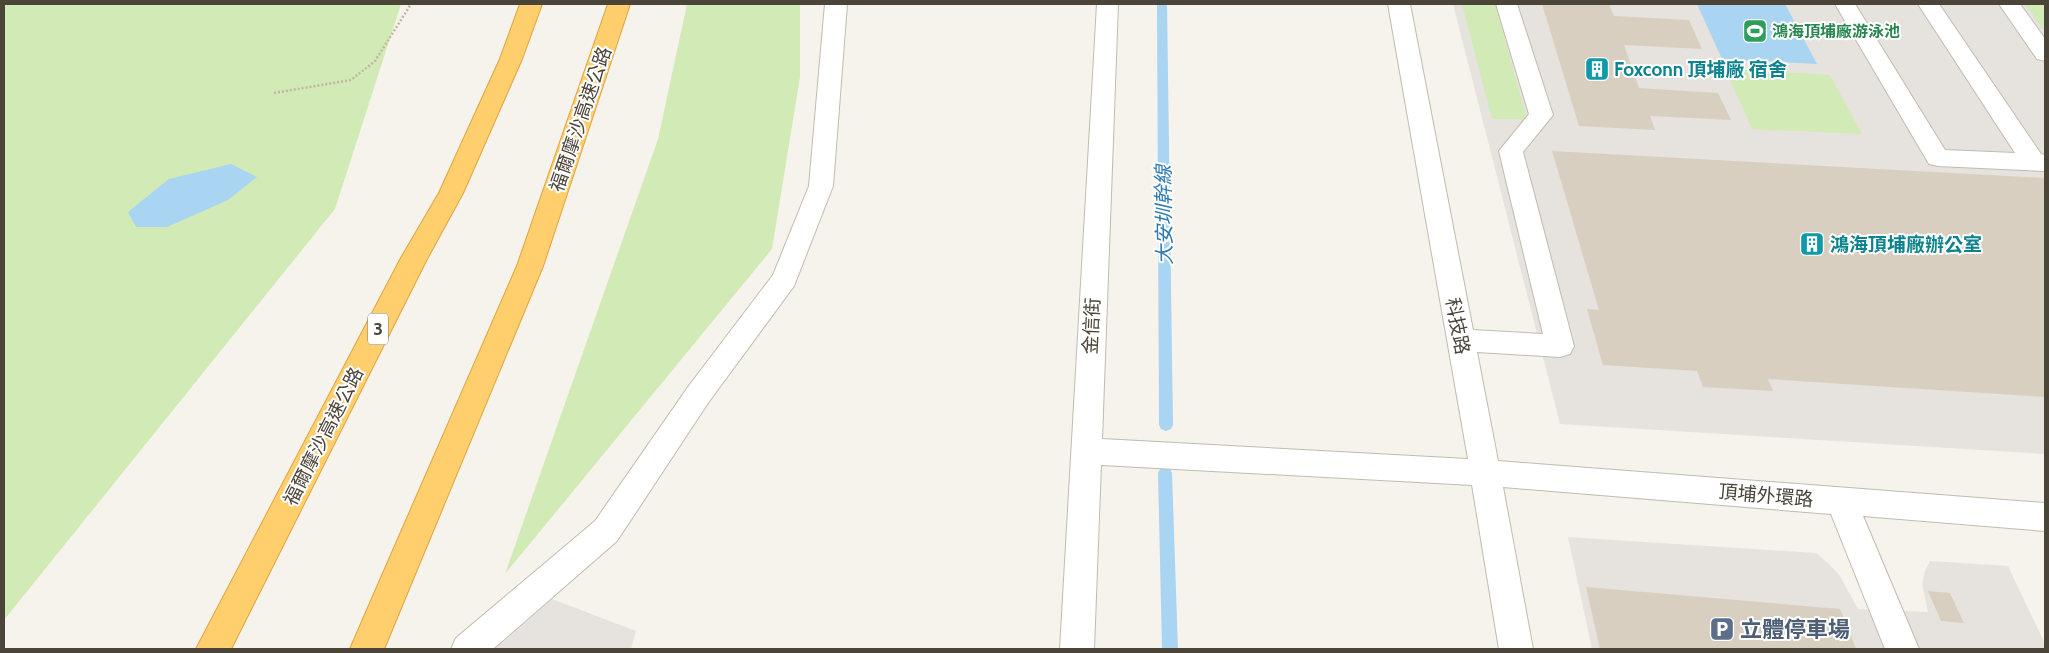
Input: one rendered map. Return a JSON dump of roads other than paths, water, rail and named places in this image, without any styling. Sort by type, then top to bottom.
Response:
[{"type":"highway","name":"福爾摩沙高速公路","points":[[214,649],[410,267],[451,193],[511,59],[531,4]]},
{"type":"highway","name":"福爾摩沙高速公路","points":[[367,649],[530,266],[619,4]]},
{"type":"street","points":[[468,649],[606,531],[698,395],[786,279],[821,186],[836,4]]},
{"type":"street","name":"金信街","points":[[1077,649],[1085,451],[1108,4]]},
{"type":"street","name":"科技路","points":[[1399,4],[1460,340],[1487,473],[1516,649]]},
{"type":"street","points":[[1460,340],[1560,346],[1511,151],[1540,115],[1507,4]]},
{"type":"street","points":[[1845,4],[1938,158],[2039,163]]},
{"type":"street","points":[[1929,4],[2039,163]]},
{"type":"street","points":[[2009,4],[2045,54]]},
{"type":"street","name":"頂埔外環路","points":[[1085,451],[1487,473],[2045,517]]},
{"type":"street","points":[[1841,501],[1902,649]]},
{"type":"water","name":"鴻海頂埔廠游泳池","points":[[1697,4],[1785,4],[1817,64],[1722,59]]},
{"type":"water","points":[[231,164],[257,177],[228,200],[167,227],[136,227],[128,212],[169,179]]},
{"type":"waterway","name":"大安圳幹線","points":[[1162,4],[1166,425]]},
{"type":"waterway","name":"大安圳幹線","points":[[1165,473],[1170,649]]},
{"type":"place","name":"鴻海頂埔廠游泳池","points":[[1755,31]]},
{"type":"place","name":"Foxconn 頂埔廠 宿舍","points":[[1597,69]]},
{"type":"place","name":"鴻海頂埔廠辦公室","points":[[1812,244]]},
{"type":"place","name":"立體停車場","points":[[1722,629]]}]
